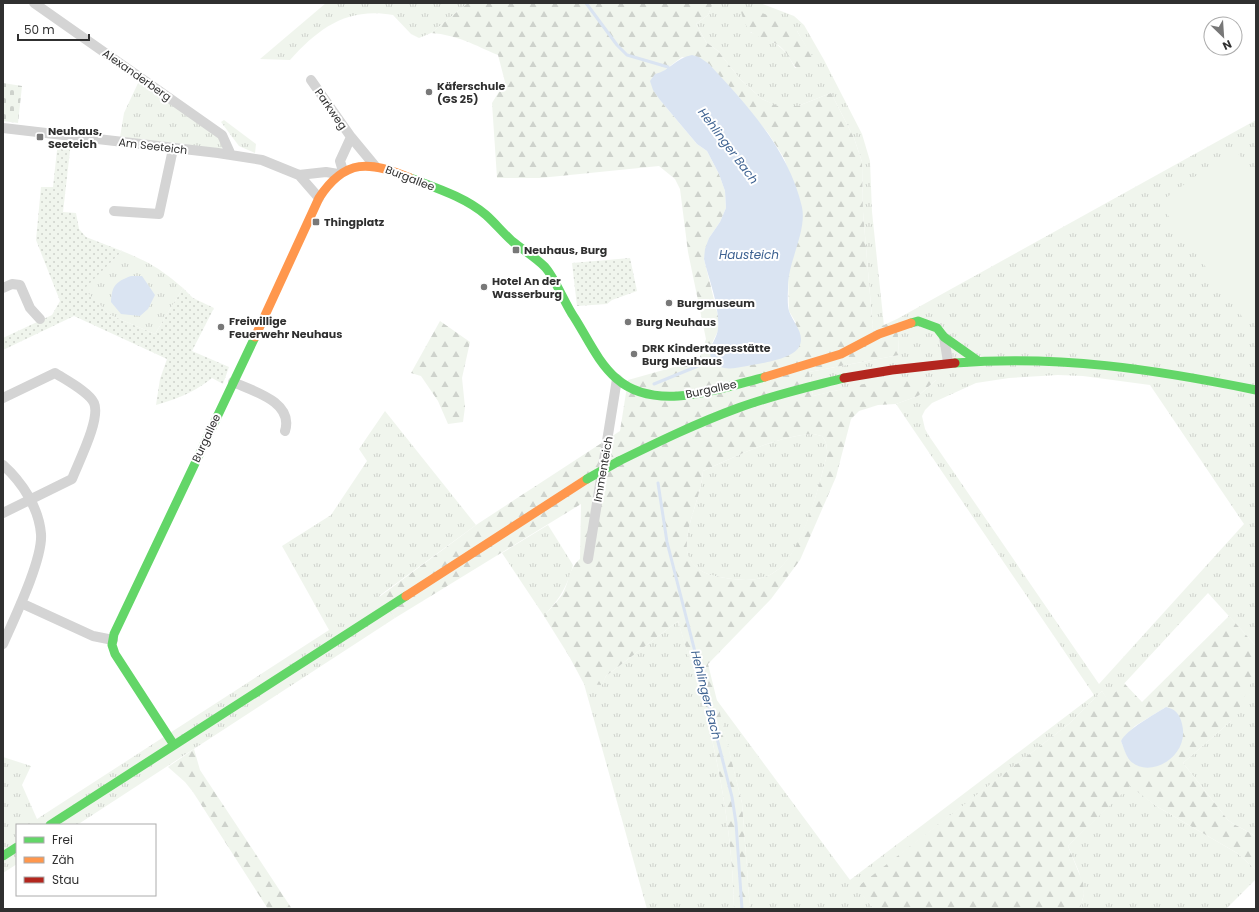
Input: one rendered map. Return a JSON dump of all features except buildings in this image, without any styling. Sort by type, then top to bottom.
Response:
[{"type":"street","name":"Alexanderberg","points":[[34,3],[222,135],[231,155]]},
{"type":"street","name":"Parkweg","points":[[311,80],[351,137],[375,166]]},
{"type":"street","name":"Am Seeteich","points":[[3,128],[262,160],[299,175],[319,198]]},
{"type":"street","name":"Parkweg","points":[[341,173],[340,161],[351,137]]},
{"type":"street","points":[[114,211],[159,214],[173,149]]},
{"type":"street","name":"Burgallee","points":[[113,640],[116,628],[319,198],[341,173],[358,167],[375,166],[391,170],[459,198],[486,215],[501,232],[546,268],[569,310],[606,366],[617,379],[629,387],[646,394],[674,396],[693,395],[841,354],[879,334],[903,325],[918,322],[937,328],[944,337],[978,361]]},
{"type":"street","name":"Am Seeteich","points":[[299,175],[326,172],[341,173]]},
{"type":"street","points":[[3,288],[12,284],[20,285],[30,308],[40,319]]},
{"type":"street","points":[[944,337],[948,362]]},
{"type":"street","points":[[52,824],[587,480],[620,461],[693,426],[757,401],[799,389],[869,373],[948,362],[978,361],[1038,360],[1119,366],[1256,390]]},
{"type":"street","points":[[3,398],[55,373],[73,384],[94,402],[96,409],[94,422],[72,479],[3,513]]},
{"type":"street","name":"Immenteich","points":[[588,559],[617,379]]},
{"type":"street","points":[[233,382],[279,406],[286,414],[285,431]]},
{"type":"street","points":[[3,465],[22,485],[38,518],[41,535],[39,552],[21,603],[3,644]]},
{"type":"street","points":[[21,603],[93,636],[113,640],[113,649],[126,672],[174,745]]},
{"type":"street","points":[[3,855],[16,847]]},
{"type":"green space","points":[[326,3],[468,3],[431,33],[419,38],[411,34],[393,15],[377,13],[362,14],[335,22],[312,38],[290,60],[260,59]]},
{"type":"green space","points":[[468,3],[713,3],[708,15],[696,24],[706,42],[718,51],[740,79],[762,99],[778,106],[798,106],[831,93],[854,138],[862,162],[863,212],[873,330],[897,319],[899,355],[809,372],[813,396],[890,379],[937,379],[918,396],[896,404],[878,405],[859,411],[851,419],[836,477],[800,560],[771,599],[708,664],[742,803],[750,909],[734,909],[730,846],[725,805],[713,744],[697,682],[678,621],[606,676],[602,685],[584,684],[569,656],[544,616],[562,595],[573,567],[580,559],[581,504],[395,618],[379,597],[476,525],[620,431],[628,380],[699,360],[706,339],[688,252],[680,189],[675,179],[659,166],[540,178],[497,178],[492,103],[505,82],[498,55],[458,38],[431,33]],"holes":[[[682,57],[709,64],[768,133],[784,158],[802,208],[799,236],[788,275],[789,311],[796,323],[712,343],[718,331],[718,316],[704,259],[709,238],[720,222],[726,208],[725,191],[719,174],[707,151],[697,144],[660,100],[655,74],[661,73]],[[813,434],[822,436],[824,439],[827,448],[826,457],[806,525],[792,552],[784,563],[776,571],[769,575],[762,578],[747,580],[710,575],[697,568],[688,556],[687,541],[688,531],[702,481],[703,471],[743,453],[771,443]]]},
{"type":"green space","points":[[713,3],[760,3],[794,16],[804,25],[824,60],[862,134],[870,161],[872,212],[884,326],[873,330],[863,212],[862,162],[854,138],[831,93],[798,106],[777,106],[762,99],[740,79],[718,51],[706,42],[696,24],[708,15]],"holes":[[[797,31],[816,64],[795,68],[791,60],[782,49],[772,42],[750,32]]]},
{"type":"green space","points":[[740,5],[789,23],[797,31],[817,64],[803,72],[795,66],[782,48],[750,31],[743,19]]},
{"type":"green space","points":[[139,81],[222,140],[222,149],[120,137],[124,113]]},
{"type":"green space","points":[[3,83],[22,86],[18,123],[3,121]]},
{"type":"green space","points":[[224,120],[256,144],[255,153],[239,146],[221,122]]},
{"type":"green space","points":[[1256,120],[1256,646],[1208,593],[1108,701],[1102,691],[1070,723],[857,888],[874,909],[750,909],[742,803],[716,699],[850,880],[1094,695],[896,404],[918,396],[936,380],[843,389],[813,396],[809,372],[899,355],[897,319]],"holes":[[[1058,375],[1083,376],[1150,385],[1244,524],[1099,684],[929,436],[925,429],[922,416],[925,410],[932,403],[976,383],[1009,378]]]},
{"type":"green space","points":[[58,141],[71,142],[63,212],[76,213],[79,229],[86,237],[122,251],[84,289],[110,315],[155,334],[183,288],[193,298],[214,308],[192,351],[229,367],[223,384],[212,378],[186,394],[156,405],[160,379],[167,359],[74,316],[3,350],[3,338],[52,315],[60,301],[36,240],[41,187],[53,187]]},
{"type":"green space","points":[[1234,148],[1256,177],[1256,314],[1246,322],[1159,203]]},
{"type":"green space","points":[[122,251],[154,266],[183,288],[155,334],[110,315],[83,289]]},
{"type":"green space","points":[[630,258],[637,291],[612,300],[607,304],[577,306],[572,263]]},
{"type":"green space","points":[[440,321],[470,342],[462,378],[465,407],[463,422],[448,424],[438,401],[421,376],[411,373]]},
{"type":"green space","points":[[385,411],[476,525],[379,596],[395,618],[79,824],[16,824],[16,865],[3,873],[3,757],[31,766],[22,785],[37,819],[329,630],[282,546],[331,515],[367,461],[359,449]]},
{"type":"green space","points":[[813,434],[822,436],[824,439],[827,448],[826,457],[806,525],[800,539],[785,563],[769,575],[762,578],[747,580],[710,575],[697,568],[688,556],[687,541],[688,531],[702,481],[703,471],[743,453],[771,443]]},
{"type":"green space","points":[[548,525],[573,565],[562,593],[544,616],[502,553]]},
{"type":"green space","points":[[1229,616],[1256,646],[1256,671],[1238,711],[1230,722],[1183,763],[1228,820],[1256,837],[1256,870],[1237,853],[1156,806],[1130,786],[1068,846],[1083,883],[1084,894],[1080,909],[874,909],[856,888],[1070,723],[1102,691],[1108,700],[1124,683],[1142,702]],"holes":[[[1166,707],[1128,758],[1121,741],[1135,726]]]},
{"type":"green space","points":[[678,621],[697,682],[709,728],[725,805],[730,846],[734,909],[647,909],[584,684],[602,684],[606,676]]},
{"type":"green space","points":[[1256,671],[1256,837],[1228,820],[1183,763],[1230,722]]},
{"type":"green space","points":[[194,749],[200,770],[292,909],[268,909],[193,792],[185,782],[168,767]]},
{"type":"green space","points":[[1130,785],[1156,806],[1237,853],[1256,870],[1256,879],[1226,909],[1080,909],[1084,894],[1079,872],[1068,846]]},
{"type":"water","name":"Hausteich","points":[[692,55],[699,57],[709,64],[752,113],[777,148],[796,186],[802,207],[803,217],[800,236],[789,277],[788,305],[789,311],[800,333],[801,342],[795,351],[783,358],[742,367],[724,368],[716,364],[711,357],[710,353],[718,329],[718,320],[716,303],[704,259],[705,249],[709,238],[720,222],[726,208],[725,191],[719,174],[707,151],[697,144],[660,100],[653,90],[650,81],[655,74],[681,59]]},
{"type":"water","points":[[131,276],[142,276],[155,295],[148,309],[140,316],[121,314],[111,302],[112,292],[115,285],[121,280]]},
{"type":"water","points":[[1166,707],[1177,712],[1180,717],[1183,736],[1180,747],[1165,763],[1155,767],[1145,768],[1136,765],[1128,758],[1121,741],[1135,727]]},
{"type":"waterway","name":"Hehlinger Bach","points":[[586,3],[617,45],[627,55],[668,67],[669,69]]},
{"type":"waterway","name":"Hehlinger Bach","points":[[654,384],[715,359]]},
{"type":"waterway","name":"Hehlinger Bach","points":[[658,483],[667,542],[732,797],[736,823],[742,909]]},
{"type":"traffic: fast","points":[[410,178],[469,203],[489,218],[512,241],[545,267],[598,358],[610,373],[633,389],[650,395],[689,395],[729,387],[765,377]]},
{"type":"traffic: fast","points":[[911,323],[918,321],[937,328],[944,337],[978,361]]},
{"type":"traffic: fast","points":[[174,745],[115,654],[112,645],[114,634],[255,337]]},
{"type":"traffic: fast","points":[[955,363],[994,361],[1069,362],[1143,370],[1218,382],[1256,390]]},
{"type":"traffic: fast","points":[[619,461],[693,426],[751,403],[844,378]]},
{"type":"traffic: fast","points":[[587,479],[619,461]]},
{"type":"traffic: fast","points":[[52,824],[406,596]]},
{"type":"traffic: fast","points":[[3,856],[16,848]]},
{"type":"traffic: slow","points":[[255,337],[319,198],[329,185],[349,170],[370,166],[383,168],[410,178]]},
{"type":"traffic: slow","points":[[765,377],[841,354],[879,334],[911,323]]},
{"type":"traffic: slow","points":[[406,596],[587,479]]},
{"type":"traffic: jam","points":[[844,378],[892,370],[955,363]]},
{"type":"place","name":"Käferschule (GS 25)","points":[[429,92]]},
{"type":"place","name":"Neuhaus, Seeteich","points":[[40,137]]},
{"type":"place","name":"Thingplatz","points":[[316,222]]},
{"type":"place","name":"Neuhaus, Burg","points":[[516,250]]},
{"type":"place","name":"Hotel An der Wasserburg","points":[[484,287]]},
{"type":"place","name":"Burgmuseum","points":[[669,303]]},
{"type":"place","name":"Burg Neuhaus","points":[[628,322]]},
{"type":"place","name":"Freiwillige Feuerwehr Neuhaus","points":[[221,327]]},
{"type":"place","name":"DRK Kindertagesstätte Burg Neuhaus","points":[[634,354]]}]
